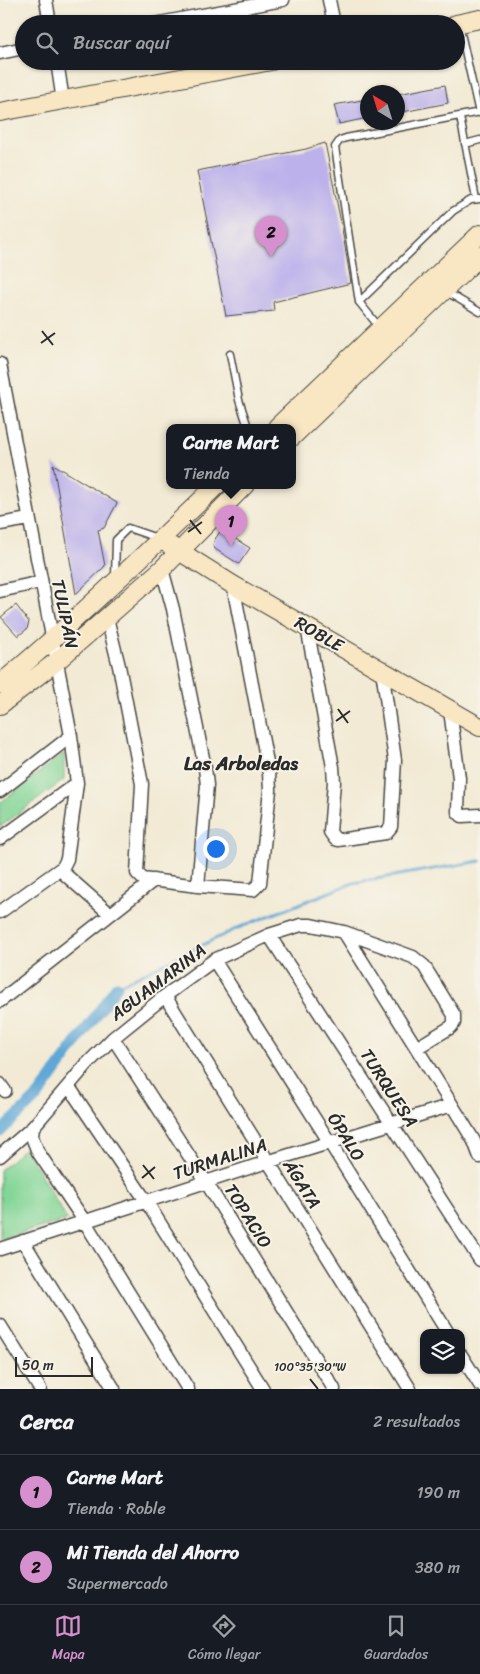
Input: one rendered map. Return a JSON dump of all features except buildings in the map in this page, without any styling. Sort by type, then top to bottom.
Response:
[{"type":"main road","points":[[465,22],[480,19]]},
{"type":"main road","points":[[0,112],[224,70]]},
{"type":"main road","points":[[296,433],[438,285],[480,234]]},
{"type":"main road","points":[[280,424],[381,328],[480,256]]},
{"type":"main road","points":[[0,684],[53,640],[213,489]]},
{"type":"main road","points":[[0,705],[57,661],[162,569],[241,489]]},
{"type":"main road","name":"ROBLE","points":[[160,539],[233,586],[480,727]]},
{"type":"street","points":[[46,0],[48,15]]},
{"type":"street","points":[[202,15],[283,0]]},
{"type":"street","points":[[330,0],[332,15]]},
{"type":"street","points":[[0,53],[15,50]]},
{"type":"street","points":[[58,70],[63,101]]},
{"type":"street","name":"TULIPÁN","points":[[0,364],[71,736],[77,783],[67,859],[60,870]]},
{"type":"street","points":[[0,524],[29,519]]},
{"type":"street","points":[[162,569],[173,610],[207,785],[198,886]]},
{"type":"street","points":[[0,591],[41,582]]},
{"type":"street","points":[[106,618],[119,666],[142,784],[137,873],[140,877],[154,880],[198,886],[254,890],[260,884],[270,790],[269,773],[233,586]]},
{"type":"street","points":[[307,627],[333,767],[334,782],[330,832],[338,840],[386,833],[391,827],[395,760],[382,670]]},
{"type":"street","points":[[450,710],[458,762],[458,812],[460,815],[480,815]]},
{"type":"street","points":[[0,791],[71,736]]},
{"type":"street","points":[[0,839],[77,783]]},
{"type":"street","points":[[0,912],[60,870],[110,914]]},
{"type":"street","points":[[0,1001],[154,880]]},
{"type":"street","name":"AGUAMARINA","points":[[0,1156],[33,1127],[87,1064],[113,1038],[165,996],[214,960],[269,935],[301,925],[311,925],[344,932],[419,960],[454,1015],[455,1020],[451,1027],[418,1048]]},
{"type":"street","points":[[344,932],[452,1104],[474,1141],[480,1157]]},
{"type":"street","name":"TURQUESA","points":[[269,935],[480,1260]]},
{"type":"street","name":"ÓPALO","points":[[214,960],[446,1329]]},
{"type":"street","name":"ÁGATA","points":[[165,996],[410,1389]]},
{"type":"street","name":"TOPACIO","points":[[113,1038],[206,1182],[334,1389]]},
{"type":"street","points":[[69,1087],[146,1201],[263,1389]]},
{"type":"street","name":"TURMALINA","points":[[0,1249],[452,1104]]},
{"type":"street","points":[[33,1127],[32,1137],[38,1152],[85,1222],[188,1389]]},
{"type":"street","points":[[23,1241],[114,1389]]},
{"type":"street","points":[[0,1325],[40,1389]]},
{"type":"street","points":[[465,1361],[480,1385]]},
{"type":"lane","points":[[381,328],[359,302],[335,147],[346,138],[479,112],[465,53]]},
{"type":"lane","points":[[359,302],[453,211],[464,204],[478,199],[460,117]]},
{"type":"lane","points":[[465,144],[480,140]]},
{"type":"lane","points":[[438,285],[480,312]]},
{"type":"lane","points":[[230,354],[238,400],[247,424]]},
{"type":"lane","points":[[115,583],[116,540],[128,528],[160,539]]},
{"type":"green space","points":[[64,753],[64,780],[0,827],[0,803]]},
{"type":"green space","points":[[25,1148],[67,1220],[0,1239],[0,1170]]},
{"type":"waterway","points":[[117,986],[238,928],[353,883],[480,861]]},
{"type":"waterway","points":[[0,1132],[39,1095],[117,986]]},
{"type":"place","name":"Mi Tienda del Ahorro","points":[[271,257]]},
{"type":"place","name":"Carne Mart","points":[[231,546]]},
{"type":"district","name":"Las Arboledas","points":[[241,763]]}]
